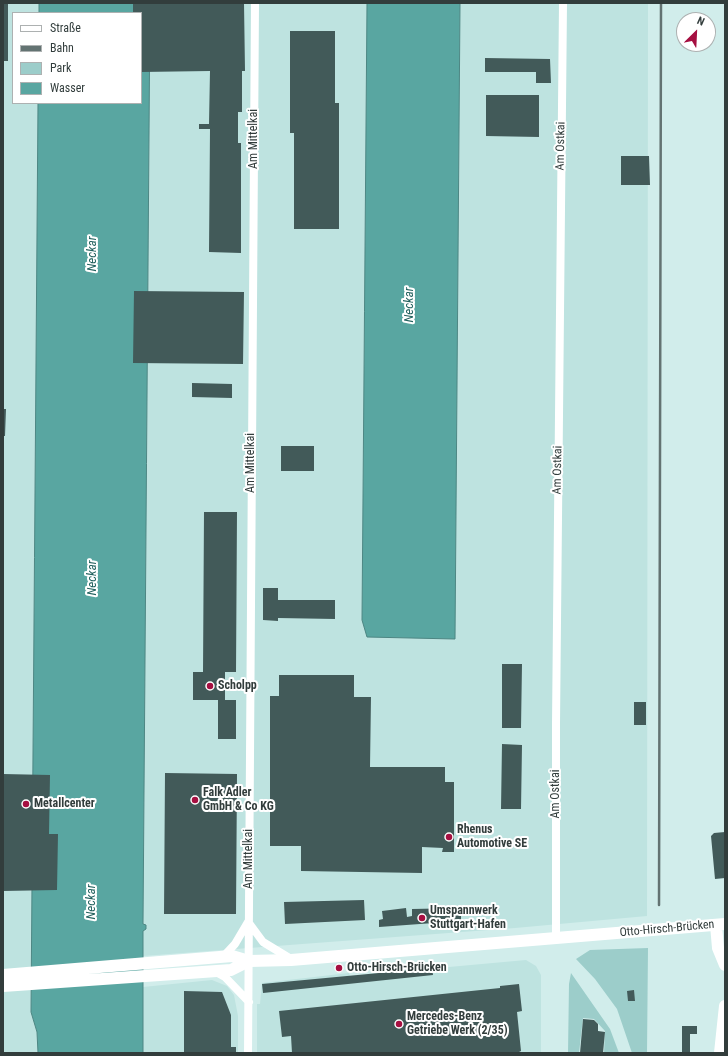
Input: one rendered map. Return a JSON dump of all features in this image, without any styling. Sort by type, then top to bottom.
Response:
[{"type":"main road","name":"Otto-Hirsch-Brücken","points":[[3,986],[184,966],[232,956],[249,961],[291,960],[720,924]]},
{"type":"main road","points":[[720,924],[718,948],[725,965]]},
{"type":"main road","name":"Otto-Hirsch-Brücken","points":[[3,975],[184,966],[214,971],[230,970],[249,961]]},
{"type":"main road","points":[[720,1053],[725,1006]]},
{"type":"street","name":"Am Mittelkai","points":[[248,1053],[255,3]]},
{"type":"street","name":"Am Ostkai","points":[[556,937],[556,717],[563,3]]},
{"type":"street","points":[[223,957],[230,951],[248,922],[262,942],[291,960]]},
{"type":"street","points":[[214,971],[226,977],[249,1002]]},
{"type":"shaded area","points":[[3,3],[39,3],[39,12],[12,12],[12,104],[38,104],[31,1012],[37,1032],[38,1053],[3,1053]]},
{"type":"shaded area","points":[[150,3],[367,3],[362,620],[455,638],[460,3],[648,3],[647,916],[515,928],[143,956]]},
{"type":"shaded area","points":[[526,960],[536,966],[541,975],[541,1053],[257,1053],[257,1004],[260,1004],[262,983],[349,973],[350,976]]},
{"type":"shaded area","points":[[212,980],[227,986],[234,995],[238,1016],[238,1053],[143,1053],[143,987]]},
{"type":"green space","points":[[648,948],[647,1053],[632,1053],[617,1009],[595,979],[576,959],[590,950]]},
{"type":"green space","points":[[571,973],[610,1029],[619,1053],[604,1053],[605,1031],[594,1019],[583,1018],[579,1053],[568,1053],[569,984]]},
{"type":"water","name":"Neckar","points":[[39,3],[150,3],[143,924],[146,925],[146,929],[143,931],[143,1053],[38,1053],[37,1032],[31,1012],[38,104],[142,104],[142,12],[39,12]]},
{"type":"water","name":"Neckar","points":[[367,3],[460,3],[455,639],[367,637],[362,620]]},
{"type":"building","points":[[3,3],[8,3],[8,61],[3,61]]},
{"type":"building","points":[[133,3],[244,3],[245,71],[242,71],[242,112],[238,112],[238,143],[241,143],[241,253],[209,252],[210,129],[199,129],[199,124],[209,124],[210,71],[142,72],[142,12],[133,12]]},
{"type":"building","points":[[290,31],[335,31],[335,103],[339,103],[339,229],[294,229],[294,133],[290,133]]},
{"type":"building","points":[[485,58],[550,59],[551,83],[536,83],[536,72],[485,72]]},
{"type":"building","points":[[486,95],[539,95],[539,137],[486,136]]},
{"type":"building","points":[[621,156],[649,156],[650,185],[621,185]]},
{"type":"building","points":[[134,291],[244,292],[243,364],[133,363]]},
{"type":"building","points":[[192,383],[232,384],[232,398],[192,397]]},
{"type":"building","points":[[3,409],[6,409],[5,436],[3,436]]},
{"type":"building","points":[[281,446],[314,446],[314,471],[281,471]]},
{"type":"building","points":[[204,512],[237,512],[236,672],[225,672],[225,700],[236,700],[236,739],[218,739],[218,700],[193,700],[193,672],[203,672]]},
{"type":"building","points":[[263,588],[278,588],[278,600],[335,600],[335,619],[278,618],[278,621],[263,620]]},
{"type":"building","points":[[502,664],[522,664],[521,728],[502,728]]},
{"type":"building","points":[[279,675],[354,675],[354,697],[371,697],[370,767],[445,767],[445,782],[454,782],[454,852],[442,852],[443,848],[422,847],[422,873],[301,871],[301,846],[270,846],[270,696],[279,696]]},
{"type":"building","points":[[634,702],[646,702],[646,725],[634,725]]},
{"type":"building","points":[[502,744],[522,745],[521,809],[501,809]]},
{"type":"building","points":[[165,773],[237,774],[236,914],[164,914]]},
{"type":"building","name":"Metallcenter","points":[[3,774],[50,775],[49,834],[58,834],[57,890],[3,891]]},
{"type":"building","points":[[725,832],[725,878],[715,879],[711,836],[714,833]]},
{"type":"building","points":[[364,900],[365,920],[285,924],[284,902]]},
{"type":"building","name":"Umspannwerk Stuttgart-Hafen","points":[[406,908],[407,917],[412,916],[412,909],[461,908],[461,921],[379,927],[379,920],[383,919],[382,911]]},
{"type":"building","points":[[432,968],[433,975],[263,993],[262,984]]},
{"type":"building","name":"Mercedes-Benz Getriebe Werk (2/35)","points":[[519,984],[522,1011],[517,1012],[521,1051],[517,1053],[292,1053],[291,1036],[282,1037],[279,1011],[500,988],[500,986]]},
{"type":"building","points":[[634,990],[635,1001],[628,1001],[627,991]]},
{"type":"building","points":[[184,991],[222,992],[231,1015],[231,1047],[236,1047],[236,1053],[184,1053]]},
{"type":"building","points":[[583,1019],[594,1020],[598,1024],[598,1031],[605,1032],[603,1053],[580,1053]]},
{"type":"building","points":[[682,1026],[697,1026],[697,1034],[690,1034],[690,1053],[682,1053]]},
{"type":"railway","points":[[659,905],[661,3]]},
{"type":"place","name":"Scholpp","points":[[210,686]]},
{"type":"place","name":"Falk Adler GmbH & Co KG","points":[[195,800]]},
{"type":"place","name":"Metallcenter","points":[[26,804]]},
{"type":"place","name":"Rhenus Automotive SE","points":[[449,837]]},
{"type":"place","name":"Umspannwerk Stuttgart-Hafen","points":[[422,918]]},
{"type":"place","name":"Otto-Hirsch-Brücken","points":[[339,968]]},
{"type":"place","name":"Mercedes-Benz Getriebe Werk (2/35)","points":[[399,1024]]}]
